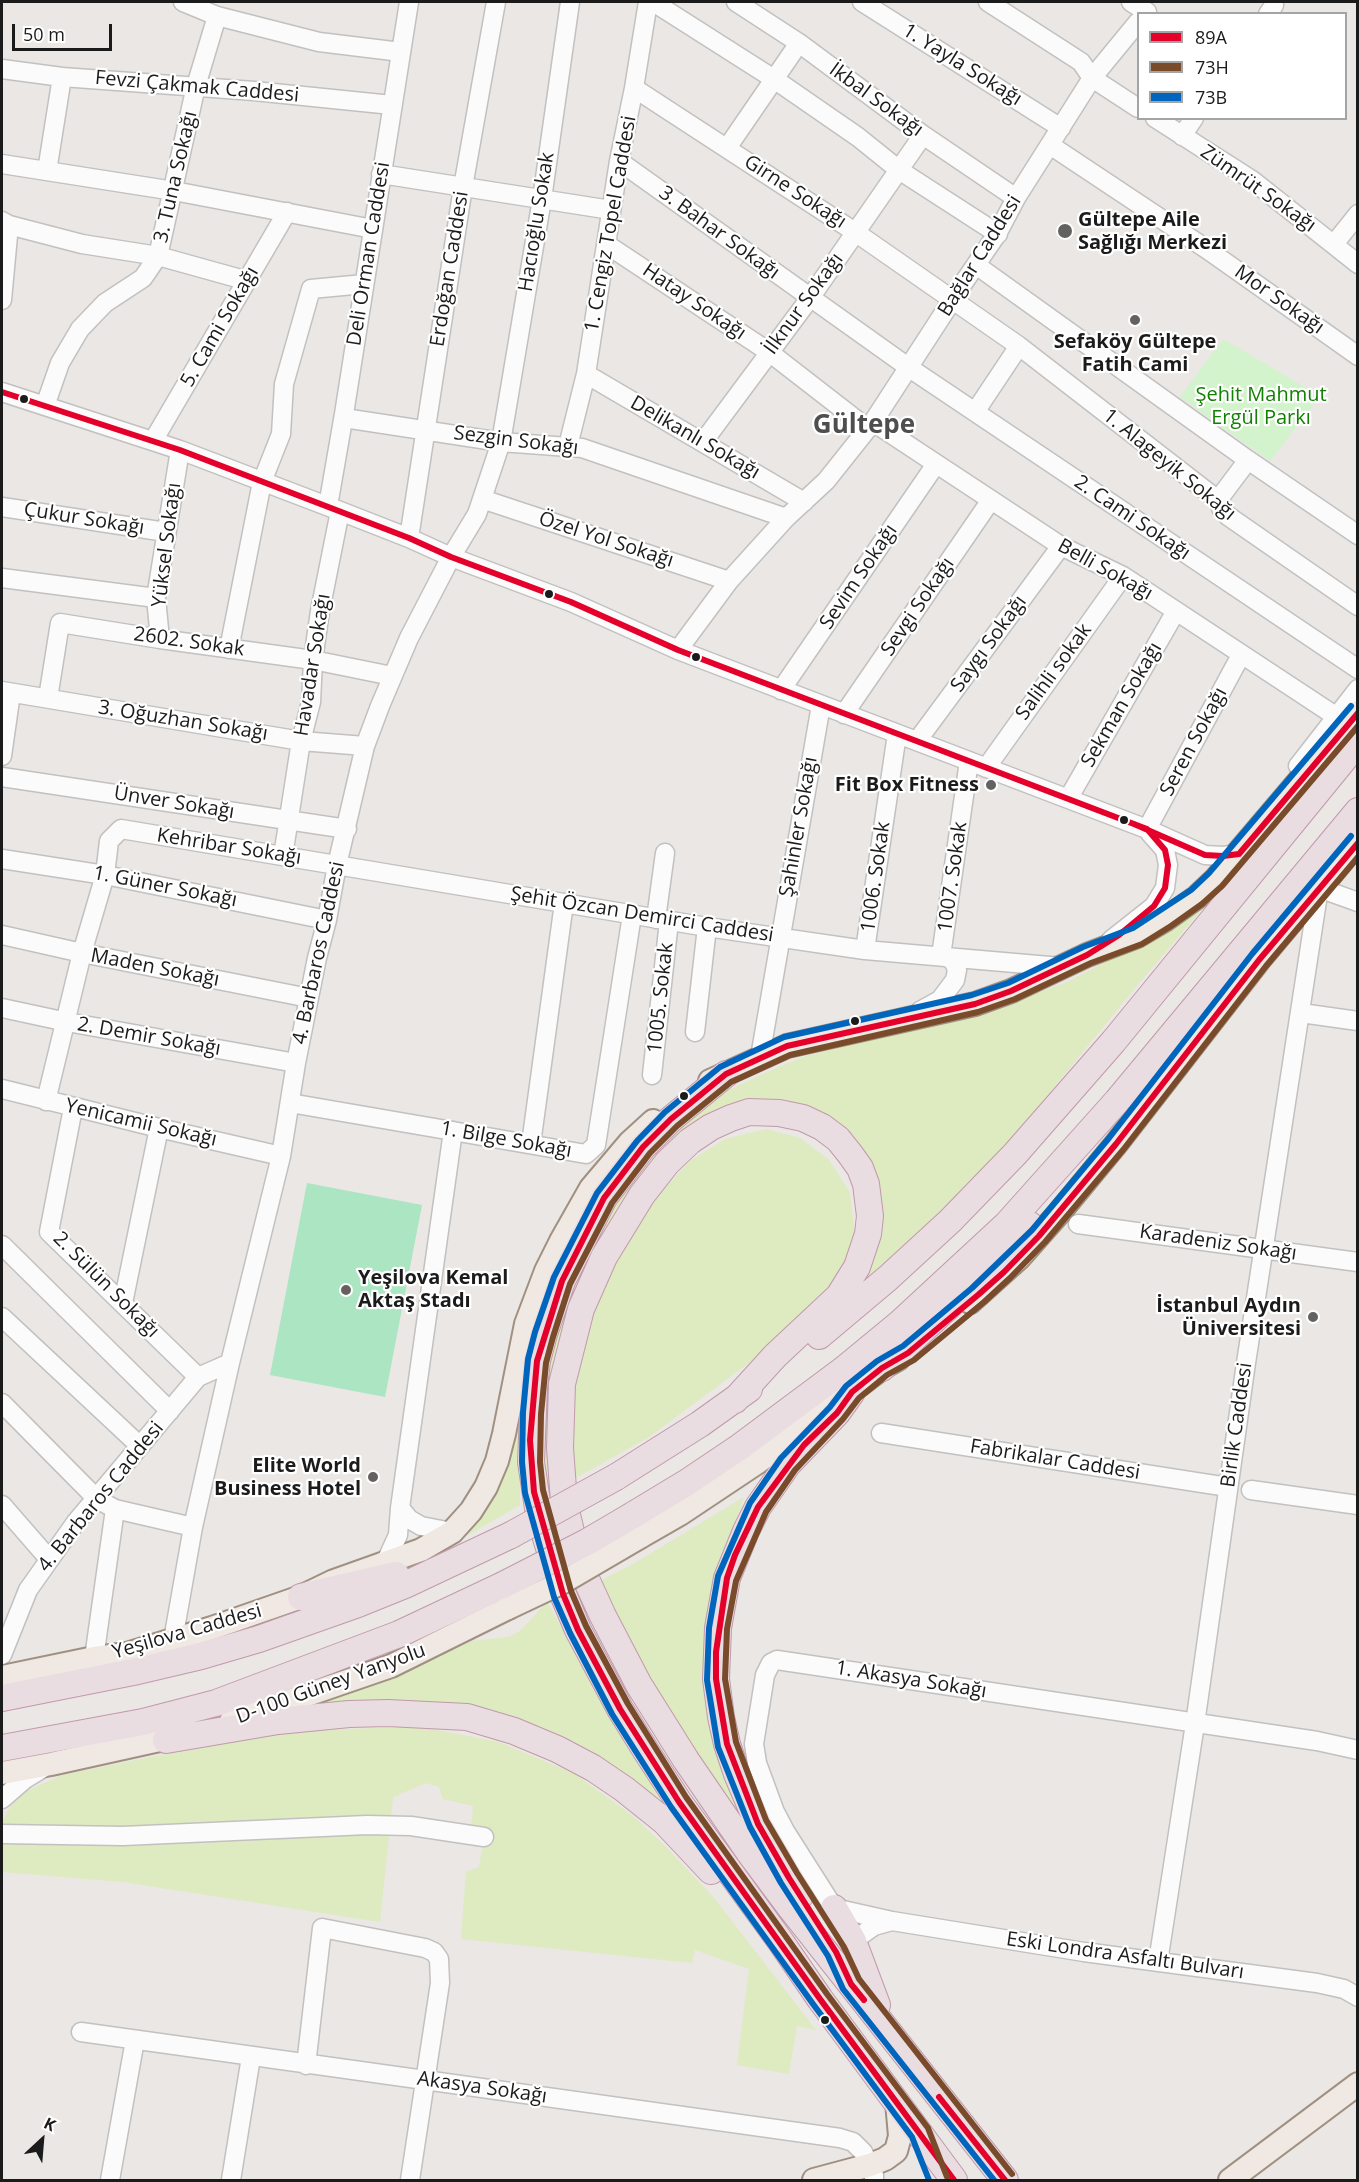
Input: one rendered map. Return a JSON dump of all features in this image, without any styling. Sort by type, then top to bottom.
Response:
[{"type":"highway","points":[[2,1698],[133,1672],[249,1642],[358,1604],[511,1535],[616,1477],[735,1400],[830,1328],[888,1278],[950,1221],[1015,1154],[1113,1042],[1358,742]]},
{"type":"highway","points":[[2,1748],[143,1722],[216,1703],[505,1597],[587,1542],[636,1526],[686,1483],[741,1446],[826,1383],[900,1323],[1007,1224],[1041,1189],[1358,811]]},
{"type":"highway","points":[[882,1368],[981,1276],[1073,1176],[1138,1094],[1170,1048],[1190,1012]]},
{"type":"highway","points":[[726,1074],[671,1119],[643,1147],[604,1198],[574,1256],[552,1308],[537,1360],[532,1413],[531,1462],[539,1515],[553,1563],[578,1630],[626,1718],[679,1802],[954,2181]]},
{"type":"highway","points":[[735,1400],[760,1371],[839,1296],[857,1266],[868,1234],[870,1216],[866,1184],[860,1168],[850,1154],[838,1139],[822,1127],[803,1118],[779,1113],[749,1112],[711,1127],[690,1141],[667,1163],[642,1195],[616,1235],[596,1273],[581,1309],[562,1384],[560,1474],[564,1502],[572,1536],[587,1581],[639,1685],[686,1760],[749,1852],[826,1954],[1005,2181]]},
{"type":"highway","points":[[851,1984],[836,1952],[758,1824],[737,1774],[721,1717],[716,1679],[716,1652],[727,1578],[758,1507],[788,1464],[837,1413],[852,1392]]},
{"type":"highway","points":[[301,1597],[444,1567]]},
{"type":"highway","points":[[166,1740],[278,1721],[349,1714],[388,1713],[467,1717],[514,1731],[557,1749],[593,1768],[664,1821],[693,1849],[820,1999]]},
{"type":"highway","points":[[834,1908],[853,1941],[887,2031]]},
{"type":"highway","points":[[920,2133],[939,2181]]},
{"type":"main road","name":"Yeşilova Caddesi","points":[[2,1677],[94,1658],[127,1654],[245,1617],[420,1550],[452,1532],[471,1511],[486,1487],[496,1461],[504,1434],[517,1361],[532,1307],[556,1251],[586,1195],[630,1142],[654,1120],[704,1084],[787,1046],[975,1004],[1011,991],[1087,955],[1137,936],[1197,897],[1239,854],[1347,715]]},
{"type":"main road","points":[[636,1526],[680,1514],[758,1462],[882,1368],[908,1353],[978,1295],[1039,1236],[1088,1178],[1252,969],[1358,842]]},
{"type":"main road","name":"D-100 Güney Yanyolu","points":[[2,1773],[166,1740],[233,1720],[391,1666],[505,1597]]},
{"type":"main road","points":[[1230,2181],[1358,2084]]},
{"type":"main road","points":[[814,2181],[872,2173],[891,2155],[899,2145],[897,2102]]},
{"type":"street","points":[[183,2],[217,16],[319,42],[401,52]]},
{"type":"street","name":"Deli Orman Caddesi","points":[[334,509],[344,418],[409,2]]},
{"type":"street","name":"Erdoğan Caddesi","points":[[409,538],[463,187],[496,2]]},
{"type":"street","name":"Hacıoğlu Sokak","points":[[482,499],[501,442],[542,199],[570,2]]},
{"type":"street","name":"1. Cengiz Topel Caddesi","points":[[568,446],[586,374],[619,161],[648,2]]},
{"type":"street","points":[[653,2],[678,8],[858,137],[899,170],[998,234]]},
{"type":"street","name":"İkbal Sokağı","points":[[736,2],[799,43],[923,135],[1016,198]]},
{"type":"street","name":"1. Yayla Sokağı","points":[[862,2],[1061,128]]},
{"type":"street","points":[[988,2],[1081,63],[1092,78],[1137,107]]},
{"type":"street","points":[[1131,2],[1147,12]]},
{"type":"street","name":"3. Tuna Sokağı","points":[[45,406],[60,363],[80,329],[105,303],[143,278],[158,256],[196,86],[217,16]]},
{"type":"street","name":"Bağlar Caddesi","points":[[678,650],[729,581],[786,518],[826,480],[870,425],[998,234],[1016,198],[1092,78],[1137,24]]},
{"type":"street","points":[[727,148],[799,43]]},
{"type":"street","name":"Fevzi Çakmak Caddesi","points":[[2,69],[62,77],[196,86],[392,105]]},
{"type":"street","points":[[47,171],[62,77]]},
{"type":"street","name":"Girne Sokağı","points":[[634,88],[855,232],[952,301]]},
{"type":"street","name":"Zümrüt Sokağı","points":[[1158,120],[1252,180],[1358,264]]},
{"type":"street","points":[[1182,136],[1193,120]]},
{"type":"street","name":"İlknur Sokağı","points":[[703,442],[810,298],[923,135]]},
{"type":"street","name":"Mor Sokağı","points":[[1050,145],[1208,250],[1358,356]]},
{"type":"street","name":"3. Bahar Sokağı","points":[[619,161],[908,367]]},
{"type":"street","points":[[2,164],[174,191],[373,229]]},
{"type":"street","points":[[381,174],[611,210]]},
{"type":"street","name":"5. Cami Sokağı","points":[[153,441],[287,212]]},
{"type":"street","points":[[1334,244],[1358,214]]},
{"type":"street","points":[[2,300],[5,223],[82,244],[158,256],[248,281]]},
{"type":"street","name":"Hatay Sokağı","points":[[606,243],[769,352],[870,425]]},
{"type":"street","points":[[976,265],[1248,460],[1358,535]]},
{"type":"street","points":[[229,649],[262,482],[281,434],[284,384],[311,289],[364,284]]},
{"type":"street","name":"1. Alageyik Sokağı","points":[[952,301],[1019,346],[1218,500],[1228,516],[1358,606]]},
{"type":"street","points":[[975,412],[1019,346]]},
{"type":"street","name":"2. Cami Sokağı","points":[[908,367],[1358,669]]},
{"type":"street","name":"Delikanlı Sokağı","points":[[586,374],[804,502]]},
{"type":"street","points":[[2,392],[180,450],[334,509],[451,557],[571,602],[678,650],[1147,829],[1205,855],[1239,854]]},
{"type":"street","name":"Sezgin Sokağı","points":[[344,418],[501,442],[582,448],[786,518]]},
{"type":"street","name":"Belli Sokağı","points":[[870,425],[936,464],[1061,546],[1124,576],[1241,655],[1347,715]]},
{"type":"street","name":"Yüksel Sokağı","points":[[160,639],[156,598],[180,450]]},
{"type":"street","points":[[1218,500],[1248,460]]},
{"type":"street","name":"Sevim Sokağı","points":[[781,690],[936,464]]},
{"type":"street","name":"4. Barbaros Caddesi","points":[[173,1640],[194,1527],[230,1363],[281,1156],[309,998],[365,746],[409,638],[451,557],[477,514],[482,499]]},
{"type":"street","name":"Özel Yol Sokağı","points":[[482,499],[729,581]]},
{"type":"street","name":"Sevgi Sokağı","points":[[844,714],[991,500]]},
{"type":"street","name":"Çukur Sokağı","points":[[2,507],[166,532]]},
{"type":"street","name":"Havadar Sokağı","points":[[283,856],[301,741],[311,702],[313,660],[334,509]]},
{"type":"street","name":"Saygı Sokağı","points":[[917,741],[1061,546]]},
{"type":"street","name":"Salihli sokak","points":[[977,764],[1124,576]]},
{"type":"street","points":[[2,578],[156,598]]},
{"type":"street","name":"Sekman Sokağı","points":[[1068,799],[1176,611]]},
{"type":"street","name":"2602. Sokak","points":[[48,698],[60,622],[160,639],[313,660],[392,676]]},
{"type":"street","name":"Seren Sokağı","points":[[1147,829],[1241,655]]},
{"type":"street","points":[[1347,715],[1358,689]]},
{"type":"street","points":[[2,756],[6,692]]},
{"type":"street","name":"3. Oğuzhan Sokağı","points":[[6,692],[301,741],[365,746]]},
{"type":"street","name":"Şahinler Sokağı","points":[[760,1057],[821,705]]},
{"type":"street","name":"1006. Sokak","points":[[866,950],[897,734]]},
{"type":"street","name":"1007. Sokak","points":[[944,957],[977,764]]},
{"type":"street","name":"Ünver Sokağı","points":[[2,777],[347,829]]},
{"type":"street","name":"Kehribar Sokağı","points":[[105,874],[109,841],[122,829],[338,865]]},
{"type":"street","points":[[1087,955],[1119,935],[1145,914],[1154,906],[1165,888],[1168,865],[1165,850],[1147,829]]},
{"type":"street","name":"1005. Sokak","points":[[652,1075],[665,853]]},
{"type":"street","name":"1. Güner Sokağı","points":[[2,859],[105,874],[327,920]]},
{"type":"street","name":"Şehit Özcan Demirci Caddesi","points":[[338,865],[662,920],[866,950],[1061,967]]},
{"type":"street","points":[[46,1101],[82,953],[105,874]]},
{"type":"street","points":[[1319,888],[1358,902]]},
{"type":"street","name":"Birlik Caddesi","points":[[1158,1962],[1319,888]]},
{"type":"street","points":[[531,1144],[564,903]]},
{"type":"street","name":"1. Bilge Sokağı","points":[[290,1103],[586,1154],[596,1145],[632,915]]},
{"type":"street","points":[[694,1032],[707,927]]},
{"type":"street","name":"Maden Sokağı","points":[[2,935],[309,998]]},
{"type":"street","points":[[904,1020],[940,1000],[948,992],[955,980],[957,970],[954,962],[944,957]]},
{"type":"street","name":"2. Demir Sokağı","points":[[2,1008],[67,1022],[296,1062]]},
{"type":"street","points":[[1301,1013],[1358,1021]]},
{"type":"street","name":"Yenicamii Sokağı","points":[[2,1089],[281,1156]]},
{"type":"street","name":"2. Sülün Sokağı","points":[[74,1108],[49,1232],[198,1377]]},
{"type":"street","points":[[123,1303],[159,1128]]},
{"type":"street","points":[[376,1566],[387,1559],[398,1535],[453,1131]]},
{"type":"street","name":"Karadeniz Sokağı","points":[[1078,1224],[1358,1262]]},
{"type":"street","points":[[2,1245],[170,1411]]},
{"type":"street","points":[[2,1317],[140,1446]]},
{"type":"street","name":"4. Barbaros Caddesi","points":[[2,1655],[28,1590],[49,1559],[198,1377],[230,1363]]},
{"type":"street","points":[[2,1403],[97,1499],[115,1509],[194,1527]]},
{"type":"street","name":"Fabrikalar Caddesi","points":[[881,1433],[1228,1487]]},
{"type":"street","points":[[1251,1490],[1358,1505]]},
{"type":"street","points":[[2,1505],[49,1559]]},
{"type":"street","points":[[400,1508],[409,1519],[421,1526],[452,1532]]},
{"type":"street","points":[[94,1658],[115,1509]]},
{"type":"street","points":[[2,1607],[15,1620]]},
{"type":"street","name":"1. Akasya Sokağı","points":[[834,1908],[785,1831],[764,1785],[757,1763],[754,1744],[765,1675],[771,1663],[777,1660],[1317,1741],[1358,1750]]},
{"type":"street","name":"1. Akasya Sokağı","points":[[1317,1741],[1329,1738],[1358,1741]]},
{"type":"street","points":[[2,1799],[25,1779],[51,1764]]},
{"type":"street","points":[[2,1834],[123,1836],[367,1825],[411,1826],[484,1837]]},
{"type":"street","name":"Eski Londra Asfaltı Bulvarı","points":[[834,1908],[892,1921],[1158,1962],[1317,1983],[1344,1989],[1358,1997]]},
{"type":"street","points":[[853,1941],[874,1926],[892,1921]]},
{"type":"street","points":[[306,2065],[322,1928],[425,1948],[434,1952],[439,1959],[440,1983],[410,2181]]},
{"type":"street","name":"Akasya Sokağı","points":[[81,2032],[840,2138],[853,2142],[863,2151],[872,2173]]},
{"type":"street","points":[[110,2181],[135,2040]]},
{"type":"street","points":[[231,2181],[251,2057]]},
{"type":"green space","name":"Şehit Mahmut Ergül Parkı","points":[[1223,339],[1320,396],[1270,461],[1180,397]]},
{"type":"green space","points":[[1209,901],[1011,1140],[911,1241],[865,1279],[877,1246],[853,1144],[748,1102],[598,1246],[554,1489],[546,1495],[541,1454],[550,1349],[588,1241],[641,1162],[703,1106],[725,1092],[803,1057],[1016,1001],[1067,982],[1125,952]]},
{"type":"green space","points":[[766,1129],[800,1138],[829,1160],[850,1193],[855,1236],[838,1277],[809,1312],[746,1365],[649,1437],[574,1479],[569,1401],[586,1323],[616,1252],[651,1202],[690,1161],[725,1139]]},
{"type":"green space","name":"Yeşilova Kemal Aktaş Stadı","points":[[307,1183],[422,1205],[385,1397],[270,1375]]},
{"type":"green space","points":[[519,1411],[520,1505],[461,1539]]},
{"type":"green space","points":[[744,1497],[716,1582],[707,1629],[765,1860],[647,1679],[598,1582],[633,1564]]},
{"type":"green space","points":[[547,1602],[665,1809],[526,1725],[309,1708],[320,1702],[381,1683],[472,1641],[509,1637],[520,1631]]},
{"type":"green space","points":[[420,1727],[499,1742],[575,1774],[633,1816],[714,1898],[816,2030],[797,2026],[789,2074],[737,2065],[749,1969],[695,1950],[692,1963],[461,1939],[466,1872],[479,1867],[485,1832],[471,1829],[473,1806],[443,1799],[439,1787],[426,1783],[393,1797],[380,1922],[123,1882],[2,1872],[2,1823],[8,1810],[22,1793],[63,1775],[200,1747],[308,1730]]},
{"type":"transit line","name":"89A","points":[[2,392],[180,450],[409,538],[451,557],[571,602],[678,650],[1147,829],[1165,850],[1168,865],[1165,888],[1154,906],[1119,935],[1087,955],[1011,991],[975,1004],[787,1046],[726,1074],[671,1119],[643,1147],[604,1198],[562,1281],[537,1361],[530,1440],[534,1492],[563,1594],[578,1630],[620,1709],[679,1802],[820,1999],[954,2180]]},
{"type":"transit line","name":"73B","points":[[929,2180],[912,2137],[671,1807],[612,1714],[570,1633],[554,1597],[525,1493],[522,1462],[523,1412],[528,1359],[535,1332],[554,1277],[597,1193],[637,1141],[665,1112],[720,1067],[784,1037],[972,995],[1008,983],[1083,947],[1133,928],[1191,890],[1209,873],[1351,706]]},
{"type":"transit line","name":"89A","points":[[1134,824],[1205,855],[1239,854],[1358,713]]},
{"type":"transit line","name":"73H","points":[[947,2177],[928,2128],[827,1994],[686,1797],[628,1704],[586,1626],[571,1591],[543,1490],[540,1462],[541,1414],[546,1363],[553,1337],[570,1284],[612,1203],[650,1153],[677,1126],[731,1082],[790,1055],[978,1012],[1015,999],[1091,963],[1142,944],[1202,904],[1222,886],[1358,726]]},
{"type":"transit line","name":"73B","points":[[994,2180],[843,1989],[828,1956],[781,1883],[750,1827],[718,1747],[707,1680],[709,1628],[718,1576],[750,1503],[781,1458],[830,1407],[846,1386],[877,1361],[903,1346],[972,1288],[1032,1230],[1109,1138],[1252,954],[1351,836]]},
{"type":"transit line","name":"89A","points":[[864,2000],[851,1984],[836,1952],[758,1824],[727,1744],[716,1679],[716,1652],[727,1578],[735,1555],[758,1507],[804,1445],[837,1413],[852,1392],[882,1368],[908,1353],[978,1295],[1039,1236],[1116,1144],[1259,960],[1358,843]]},
{"type":"transit line","name":"73H","points":[[1012,2174],[859,1979],[844,1947],[766,1820],[736,1742],[725,1679],[727,1629],[736,1581],[766,1512],[795,1470],[843,1419],[859,1398],[887,1375],[914,1360],[984,1302],[1045,1242],[1123,1150],[1266,966],[1358,857]]},
{"type":"transit line","name":"89A","points":[[939,2097],[1005,2180]]},
{"type":"place","name":"Gültepe Aile Sağlığı Merkezi","points":[[1065,231]]},
{"type":"place","name":"Sefaköy Gültepe Fatih Cami","points":[[1135,320]]},
{"type":"place","name":"Fit Box Fitness","points":[[991,785]]},
{"type":"place","name":"Yeşilova Kemal Aktaş Stadı","points":[[346,1290]]},
{"type":"place","name":"İstanbul Aydın Üniversitesi","points":[[1313,1317]]},
{"type":"place","name":"Elite World Business Hotel","points":[[373,1477]]},
{"type":"district","name":"Gültepe","points":[[864,426]]}]
